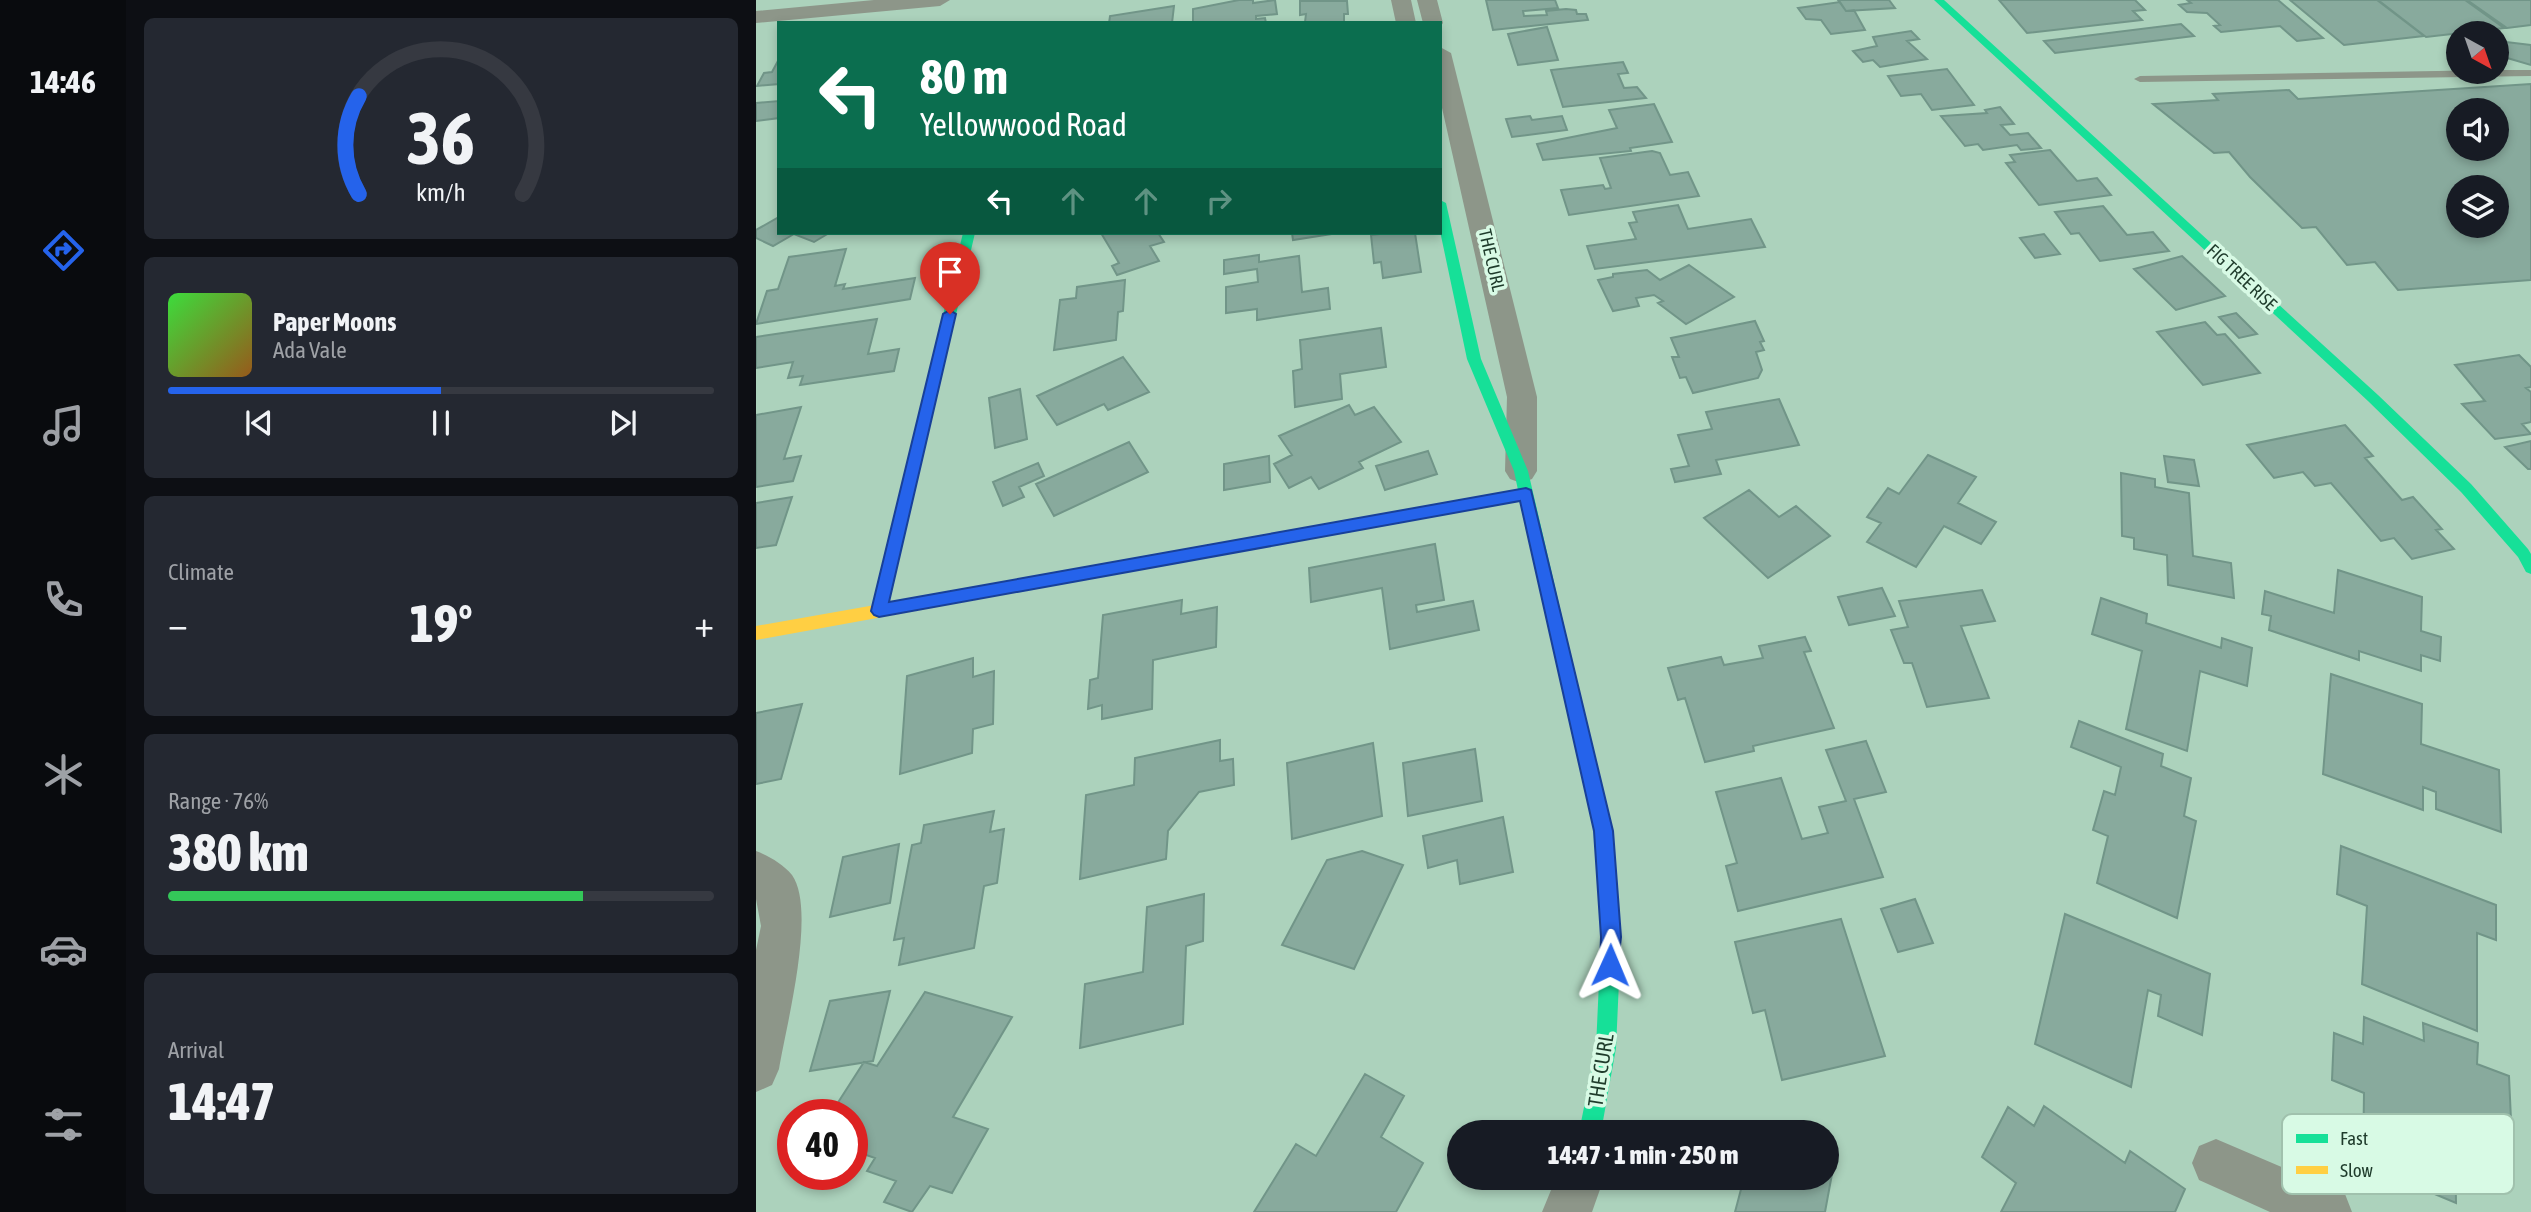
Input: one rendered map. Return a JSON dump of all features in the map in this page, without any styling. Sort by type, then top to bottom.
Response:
[{"type":"street","points":[[756,17],[940,0]]},
{"type":"street","points":[[1401,0],[1406,21]]},
{"type":"street","points":[[1427,0],[1432,21]]},
{"type":"street","name":"FIG TREE RISE","points":[[1940,0],[2373,398],[2466,488],[2524,553],[2531,568]]},
{"type":"street","name":"THE CURL","points":[[1442,61],[1492,260],[1521,397],[1523,482]]},
{"type":"street","name":"THE CURL","points":[[1442,212],[1474,359],[1523,482],[1604,831],[1611,951],[1606,1048],[1592,1120]]},
{"type":"street","points":[[879,611],[969,235]]},
{"type":"street","points":[[756,633],[879,611],[1523,482]]},
{"type":"street","points":[[756,871],[777,890],[782,926],[756,1069]]},
{"type":"street","points":[[2216,1163],[2282,1192]]},
{"type":"street","points":[[1567,1212],[1575,1190]]},
{"type":"street","points":[[2286,1194],[2327,1212]]},
{"type":"lane","points":[[2140,79],[2531,72]]},
{"type":"building","points":[[1239,0],[1253,0],[1253,3],[1275,0],[1277,14],[1256,16],[1256,19],[1265,18],[1266,21],[1193,21],[1193,9]]},
{"type":"building","points":[[1486,0],[1555,0],[1558,8],[1523,11],[1524,16],[1547,15],[1546,11],[1566,9],[1576,10],[1577,14],[1586,14],[1588,20],[1493,30]]},
{"type":"building","points":[[1838,0],[1889,0],[1895,8],[1846,11]]},
{"type":"building","points":[[1999,0],[2135,0],[2145,10],[2133,11],[2142,20],[2027,33]]},
{"type":"building","points":[[2187,0],[2278,0],[2323,38],[2297,41],[2280,26],[2221,32],[2214,26],[2220,25],[2207,13],[2187,12],[2179,5],[2191,3]]},
{"type":"building","points":[[2290,0],[2377,0],[2424,36],[2344,45]]},
{"type":"building","points":[[2378,0],[2465,0],[2494,21],[2446,21],[2446,35],[2426,37]]},
{"type":"building","points":[[2467,0],[2531,0],[2531,25],[2510,28],[2510,21],[2497,21]]},
{"type":"building","points":[[1300,1],[1347,1],[1348,14],[1344,14],[1344,21],[1305,21],[1306,14],[1300,15]]},
{"type":"building","points":[[1840,2],[1846,11],[1854,10],[1865,30],[1831,34],[1821,20],[1806,19],[1798,8]]},
{"type":"building","points":[[1174,6],[1172,21],[1109,21],[1110,16]]},
{"type":"building","points":[[2181,24],[2194,36],[2055,53],[2044,41]]},
{"type":"building","points":[[1547,27],[1558,60],[1518,65],[1508,34]]},
{"type":"building","points":[[1911,31],[1919,39],[1907,41],[1927,59],[1880,67],[1873,60],[1863,62],[1853,51],[1877,46],[1873,37]]},
{"type":"building","points":[[2510,42],[2531,45],[2531,65],[2510,59]]},
{"type":"building","points":[[1623,62],[1628,73],[1618,74],[1624,88],[1637,87],[1646,98],[1563,107],[1551,70]]},
{"type":"building","points":[[777,63],[777,84],[757,86],[764,73],[772,72]]},
{"type":"building","points":[[1947,69],[1974,105],[1932,110],[1921,94],[1901,96],[1888,76]]},
{"type":"building","points":[[2531,84],[2531,280],[2398,290],[2375,262],[2347,265],[2316,227],[2302,228],[2250,177],[2229,152],[2214,153],[2153,104],[2218,100],[2213,94],[2289,90],[2298,99]]},
{"type":"building","points":[[777,101],[777,118],[756,121],[756,103]]},
{"type":"building","points":[[1654,104],[1672,142],[1630,148],[1631,151],[1543,160],[1537,144],[1617,128],[1609,110]]},
{"type":"building","points":[[2000,107],[2014,124],[2001,125],[2010,135],[2028,133],[2041,148],[2021,150],[2017,145],[1983,150],[1978,144],[1965,146],[1941,116],[1987,113],[1985,110]]},
{"type":"building","points":[[1530,116],[1532,120],[1562,116],[1567,130],[1512,137],[1506,119]]},
{"type":"building","points":[[2050,150],[2077,181],[2097,178],[2111,195],[2039,205],[2006,163],[2015,162],[2010,155]]},
{"type":"building","points":[[1652,151],[1660,153],[1670,175],[1688,172],[1699,196],[1569,215],[1561,190],[1603,185],[1605,189],[1611,188],[1600,158]]},
{"type":"building","points":[[1678,205],[1688,229],[1751,219],[1765,247],[1595,269],[1587,246],[1636,239],[1629,223],[1637,222],[1633,212]]},
{"type":"building","points":[[2103,206],[2127,235],[2153,232],[2169,251],[2100,261],[2079,233],[2071,234],[2055,212]]},
{"type":"building","points":[[777,218],[777,235],[792,235],[773,246],[756,238],[756,230]]},
{"type":"building","points":[[2044,234],[2060,254],[2035,258],[2020,238]]},
{"type":"building","points":[[796,235],[826,235],[814,242]]},
{"type":"building","points":[[1102,235],[1159,235],[1164,242],[1150,246],[1159,261],[1117,275],[1112,266],[1119,263]]},
{"type":"building","points":[[1292,235],[1325,235],[1293,240]]},
{"type":"building","points":[[1371,235],[1415,235],[1421,272],[1383,278],[1381,262],[1374,263]]},
{"type":"building","points":[[846,249],[835,286],[845,284],[843,289],[915,278],[910,299],[756,324],[767,291],[778,289],[789,257]]},
{"type":"building","points":[[1259,255],[1259,262],[1299,256],[1302,292],[1328,288],[1330,309],[1257,320],[1257,309],[1226,313],[1226,287],[1258,282],[1257,269],[1224,274],[1224,260]]},
{"type":"building","points":[[2182,256],[2225,296],[2176,310],[2134,269]]},
{"type":"building","points":[[1689,265],[1734,297],[1686,324],[1658,303],[1663,301],[1654,295],[1636,298],[1639,306],[1613,311],[1598,280],[1613,277],[1613,274],[1647,270],[1660,280]]},
{"type":"building","points":[[1125,280],[1123,311],[1118,312],[1116,340],[1054,350],[1060,300],[1076,298],[1077,287]]},
{"type":"building","points":[[2236,313],[2257,334],[2239,338],[2219,317]]},
{"type":"building","points":[[877,319],[868,354],[899,349],[894,371],[800,385],[803,376],[788,378],[793,362],[756,368],[756,337]]},
{"type":"building","points":[[1755,321],[1764,341],[1760,342],[1764,350],[1756,352],[1762,370],[1758,378],[1693,393],[1686,377],[1680,378],[1672,357],[1679,357],[1671,338]]},
{"type":"building","points":[[2205,322],[2217,335],[2225,334],[2260,373],[2203,385],[2157,332]]},
{"type":"building","points":[[1381,328],[1386,367],[1340,374],[1342,399],[1295,407],[1293,371],[1302,369],[1300,340]]},
{"type":"building","points":[[2519,355],[2531,367],[2531,387],[2526,388],[2531,392],[2531,422],[2522,424],[2531,434],[2495,439],[2462,404],[2485,401],[2455,365]]},
{"type":"building","points":[[1123,357],[1149,392],[1108,410],[1104,404],[1057,425],[1037,396]]},
{"type":"building","points":[[1020,389],[1027,439],[995,448],[989,398]]},
{"type":"building","points":[[1779,399],[1799,445],[1716,460],[1721,474],[1675,482],[1671,469],[1689,466],[1678,435],[1712,429],[1706,412]]},
{"type":"building","points":[[1349,405],[1355,415],[1374,407],[1401,442],[1359,462],[1363,468],[1319,489],[1311,477],[1289,488],[1274,464],[1292,455],[1279,436]]},
{"type":"building","points":[[801,407],[784,459],[801,456],[793,481],[756,487],[756,415]]},
{"type":"building","points":[[2345,425],[2373,456],[2365,458],[2402,500],[2413,497],[2442,529],[2436,530],[2454,549],[2412,559],[2394,538],[2381,541],[2331,483],[2315,486],[2303,472],[2274,478],[2247,445]]},
{"type":"building","points":[[2531,441],[2531,469],[2528,469],[2505,447]]},
{"type":"building","points":[[1129,442],[1148,472],[1054,516],[1036,484]]},
{"type":"building","points":[[1428,451],[1437,474],[1385,490],[1376,466]]},
{"type":"building","points":[[1928,455],[1976,477],[1958,503],[1996,522],[1981,544],[1944,526],[1916,567],[1867,542],[1881,523],[1867,517],[1888,488],[1899,494]]},
{"type":"building","points":[[1269,456],[1270,482],[1224,490],[1224,464]]},
{"type":"building","points":[[2164,456],[2194,460],[2199,486],[2168,482]]},
{"type":"building","points":[[1038,463],[1044,476],[1019,487],[1024,497],[1003,506],[993,482]]},
{"type":"building","points":[[2121,473],[2155,479],[2155,487],[2189,493],[2193,556],[2231,563],[2234,598],[2168,585],[2167,555],[2134,549],[2134,538],[2122,536]]},
{"type":"building","points":[[1749,490],[1779,517],[1796,506],[1830,536],[1768,578],[1704,518]]},
{"type":"building","points":[[792,497],[776,545],[756,548],[756,503]]},
{"type":"building","points":[[1435,544],[1444,600],[1416,605],[1417,612],[1473,601],[1479,630],[1390,649],[1382,588],[1311,602],[1309,568]]},
{"type":"building","points":[[2338,570],[2422,597],[2421,631],[2441,637],[2440,661],[2421,655],[2421,671],[2359,651],[2359,660],[2269,630],[2271,616],[2262,614],[2265,591],[2334,613]]},
{"type":"building","points":[[1882,588],[1895,616],[1849,625],[1838,597]]},
{"type":"building","points":[[1982,590],[1995,621],[1961,626],[1989,698],[1927,707],[1912,663],[1904,663],[1891,630],[1908,627],[1899,601]]},
{"type":"building","points":[[2101,598],[2147,614],[2146,623],[2221,648],[2222,638],[2252,648],[2247,686],[2200,671],[2187,751],[2126,729],[2142,651],[2092,634]]},
{"type":"building","points":[[1182,600],[1181,614],[1217,607],[1216,647],[1153,660],[1152,709],[1102,719],[1102,705],[1088,709],[1090,680],[1098,678],[1103,615]]},
{"type":"building","points":[[1805,637],[1811,651],[1804,652],[1834,728],[1753,746],[1754,751],[1705,762],[1685,698],[1678,700],[1668,668],[1721,657],[1724,665],[1763,658],[1759,646]]},
{"type":"building","points":[[973,658],[973,677],[994,671],[993,724],[973,729],[972,753],[900,774],[907,676]]},
{"type":"building","points":[[2331,674],[2422,704],[2421,744],[2499,770],[2501,832],[2436,809],[2436,792],[2423,787],[2423,810],[2323,774]]},
{"type":"building","points":[[802,704],[781,779],[756,784],[756,713]]},
{"type":"building","points":[[2079,721],[2163,754],[2161,766],[2191,778],[2184,816],[2196,821],[2177,918],[2097,883],[2108,836],[2093,830],[2104,791],[2115,795],[2121,767],[2071,747]]},
{"type":"building","points":[[1220,740],[1220,761],[1233,759],[1234,785],[1199,792],[1168,831],[1166,859],[1080,879],[1086,795],[1134,785],[1135,758]]},
{"type":"building","points":[[1866,741],[1886,792],[1854,799],[1883,877],[1738,911],[1726,866],[1737,863],[1716,792],[1781,778],[1802,839],[1828,833],[1819,807],[1846,801],[1826,750]]},
{"type":"building","points":[[1373,743],[1382,816],[1292,839],[1287,763]]},
{"type":"building","points":[[1475,749],[1482,801],[1408,816],[1403,763]]},
{"type":"building","points":[[994,811],[990,832],[1004,829],[997,883],[984,886],[974,948],[899,965],[904,938],[894,940],[912,845],[921,843],[924,825]]},
{"type":"building","points":[[1503,817],[1513,872],[1460,884],[1457,860],[1428,868],[1423,836]]},
{"type":"building","points":[[899,844],[890,903],[830,917],[843,857]]},
{"type":"building","points":[[2341,846],[2496,905],[2496,940],[2477,933],[2477,1031],[2362,984],[2367,906],[2337,894]]},
{"type":"building","points":[[1362,851],[1403,865],[1354,969],[1282,945],[1327,860]]},
{"type":"building","points":[[1204,894],[1203,941],[1186,946],[1183,1024],[1080,1048],[1085,984],[1143,972],[1147,907]]},
{"type":"building","points":[[1915,899],[1933,943],[1898,952],[1881,909]]},
{"type":"building","points":[[2065,914],[2210,974],[2202,1035],[2158,1016],[2161,995],[2148,990],[2131,1087],[2035,1044]]},
{"type":"building","points":[[1841,919],[1885,1056],[1782,1080],[1765,1010],[1753,1013],[1735,942]]},
{"type":"building","points":[[890,991],[873,1061],[810,1071],[830,1001]]},
{"type":"building","points":[[925,992],[1012,1017],[953,1117],[988,1129],[952,1193],[930,1186],[912,1212],[884,1202],[896,1181],[868,1171],[875,1158],[868,1156],[868,1099],[840,1099],[864,1062],[877,1066]]},
{"type":"building","points":[[2364,1017],[2424,1041],[2423,1023],[2478,1043],[2477,1064],[2509,1076],[2511,1114],[2364,1114],[2364,1093],[2332,1080],[2334,1033],[2363,1044]]},
{"type":"building","points":[[1365,1074],[1404,1096],[1381,1137],[1423,1163],[1396,1212],[1254,1212],[1296,1144],[1316,1156]]},
{"type":"building","points":[[2044,1106],[2125,1163],[2130,1151],[2185,1189],[2175,1212],[2001,1212],[2016,1183],[1982,1157],[2008,1107],[2034,1126]]},
{"type":"building","points":[[1741,1190],[1829,1190],[1825,1212],[1735,1212]]},
{"type":"building","points":[[2435,1194],[2456,1194],[2456,1203]]},
{"type":"traffic: fast","points":[[1939,0],[2373,398],[2466,488],[2523,553],[2531,568]]},
{"type":"traffic: fast","points":[[1442,212],[1474,359],[1521,471],[1603,831],[1611,937],[1606,1048],[1592,1120]]},
{"type":"traffic: fast","points":[[879,611],[969,235]]},
{"type":"traffic: fast","points":[[1101,571],[1526,494]]},
{"type":"traffic: slow","points":[[756,633],[1101,571]]},
{"type":"route","points":[[950,314],[879,611],[1526,494],[1604,831],[1611,937],[1610,965]]}]
